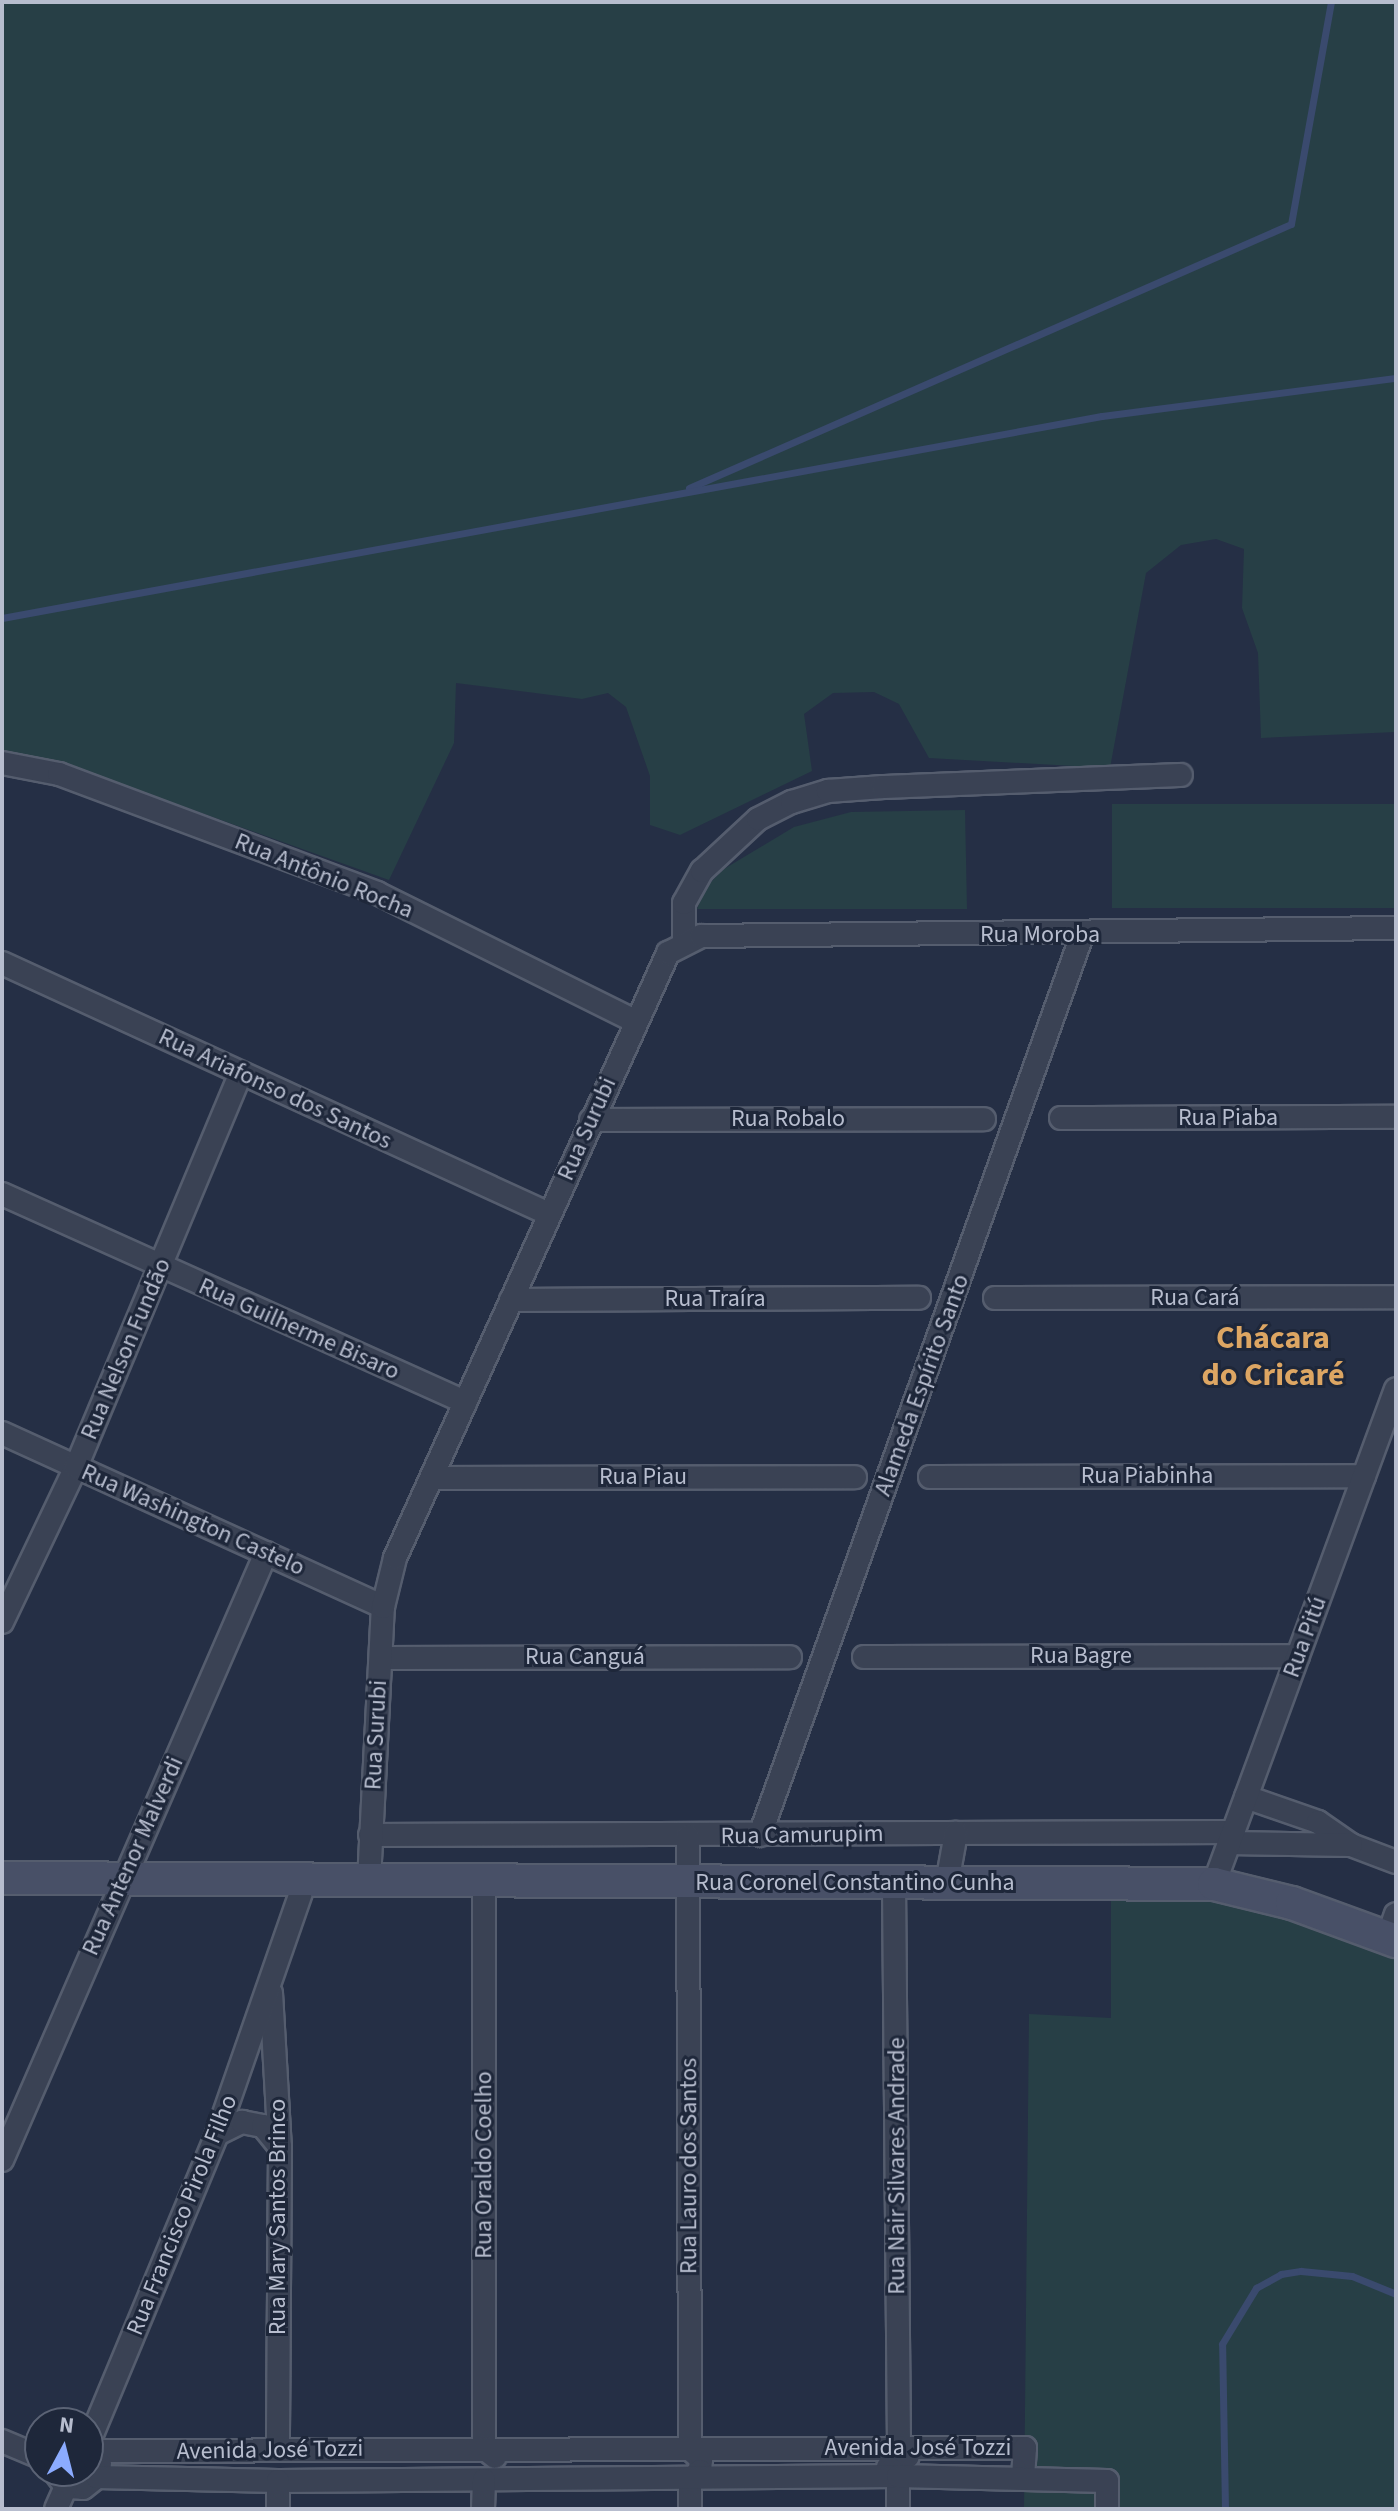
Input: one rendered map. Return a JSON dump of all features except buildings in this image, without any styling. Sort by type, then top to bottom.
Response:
[{"type":"street","name":"Rua Antônio Rocha","points":[[2,763],[59,774],[377,893],[635,1021]]},
{"type":"street","points":[[684,940],[684,903],[702,871],[758,819],[792,802],[828,791],[883,787],[1181,775]]},
{"type":"street","name":"Rua Moroba","points":[[684,940],[701,936],[1082,935],[1396,928]]},
{"type":"street","name":"Alameda Espírito Santo","points":[[760,1835],[1082,935]]},
{"type":"street","name":"Rua Surubi","points":[[369,1881],[383,1607],[395,1558],[635,1021],[668,953],[684,940]]},
{"type":"street","name":"Rua Ariafonso dos Santos","points":[[2,963],[549,1214]]},
{"type":"street","name":"Rua Nelson Fundão","points":[[2,1622],[76,1467],[241,1073]]},
{"type":"street","name":"Rua Piaba","points":[[1061,1118],[1396,1117]]},
{"type":"street","name":"Rua Robalo","points":[[591,1120],[984,1119]]},
{"type":"street","name":"Rua Guilherme Bisaro","points":[[2,1194],[465,1402]]},
{"type":"street","name":"Rua Cará","points":[[995,1298],[1396,1297]]},
{"type":"street","name":"Rua Traíra","points":[[511,1300],[919,1298]]},
{"type":"street","name":"Rua Pitú","points":[[1214,1884],[1396,1389]]},
{"type":"street","name":"Rua Washington Castelo","points":[[2,1433],[383,1607]]},
{"type":"street","name":"Rua Piabinha","points":[[930,1477],[1364,1476]]},
{"type":"street","name":"Rua Piau","points":[[432,1478],[855,1477]]},
{"type":"street","name":"Rua Antenor Malverdi","points":[[2,2160],[266,1553]]},
{"type":"street","name":"Rua Bagre","points":[[864,1657],[1298,1656]]},
{"type":"street","name":"Rua Canguá","points":[[381,1658],[790,1657]]},
{"type":"street","points":[[1246,1797],[1318,1822],[1351,1845],[1396,1862]]},
{"type":"street","points":[[947,1883],[956,1833]]},
{"type":"street","name":"Rua Camurupim","points":[[370,1835],[956,1833],[1231,1838],[1351,1845]]},
{"type":"street","name":"Rua Lauro dos Santos","points":[[688,1836],[690,2449],[679,2458],[678,2471],[690,2480],[690,2509]]},
{"type":"street","name":"Rua Coronel Constantino Cunha","points":[[2,1878],[484,1883],[1214,1884],[1393,1931]]},
{"type":"street","points":[[271,1984],[305,1882]]},
{"type":"street","name":"Rua Oraldo Coelho","points":[[483,2509],[484,2480],[472,2471],[473,2458],[484,2448],[484,1883]]},
{"type":"street","name":"Rua Nair Silvares Andrade","points":[[894,1884],[899,2447],[889,2457],[888,2467],[898,2476],[898,2509]]},
{"type":"street","name":"Rua Francisco Pirola Filho","points":[[104,2412],[217,2134],[271,1984]]},
{"type":"street","name":"Rua Mary Santos Brinco","points":[[271,1984],[280,2147],[278,2449],[265,2459],[265,2473],[278,2481],[278,2509]]},
{"type":"street","points":[[217,2134],[242,2122],[263,2126],[280,2147]]},
{"type":"street","points":[[2,2441],[24,2455]]},
{"type":"street","name":"Avenida José Tozzi","points":[[104,2447],[1025,2448],[1023,2478],[898,2476],[278,2481],[104,2477]]},
{"type":"street","points":[[1023,2478],[1107,2481],[1107,2509]]},
{"type":"street","points":[[55,2487],[56,2509]]},
{"type":"shaded area","points":[[2,2],[1396,2],[1396,732],[1261,738],[1258,653],[1242,608],[1244,549],[1216,539],[1181,545],[1146,573],[1110,768],[929,758],[899,704],[874,692],[833,693],[804,714],[812,771],[680,835],[650,825],[650,776],[626,707],[608,693],[582,699],[456,683],[454,743],[389,880],[87,772],[2,752]]},
{"type":"shaded area","points":[[1112,804],[1396,804],[1396,908],[1112,908]]},
{"type":"shaded area","points":[[965,810],[967,909],[697,909],[706,887],[724,869],[794,827],[851,812]]},
{"type":"shaded area","points":[[1111,1885],[1236,1895],[1396,1955],[1396,2509],[1024,2509],[1029,2014],[1111,2018]]},
{"type":"waterway","points":[[689,488],[1291,224],[1331,2]]},
{"type":"waterway","points":[[2,618],[1102,416],[1396,378]]},
{"type":"waterway","points":[[1225,2509],[1222,2344],[1256,2288],[1281,2274],[1301,2271],[1352,2276],[1396,2294]]},
{"type":"district","name":"Chácara do Cricaré","points":[[1273,1358]]}]
